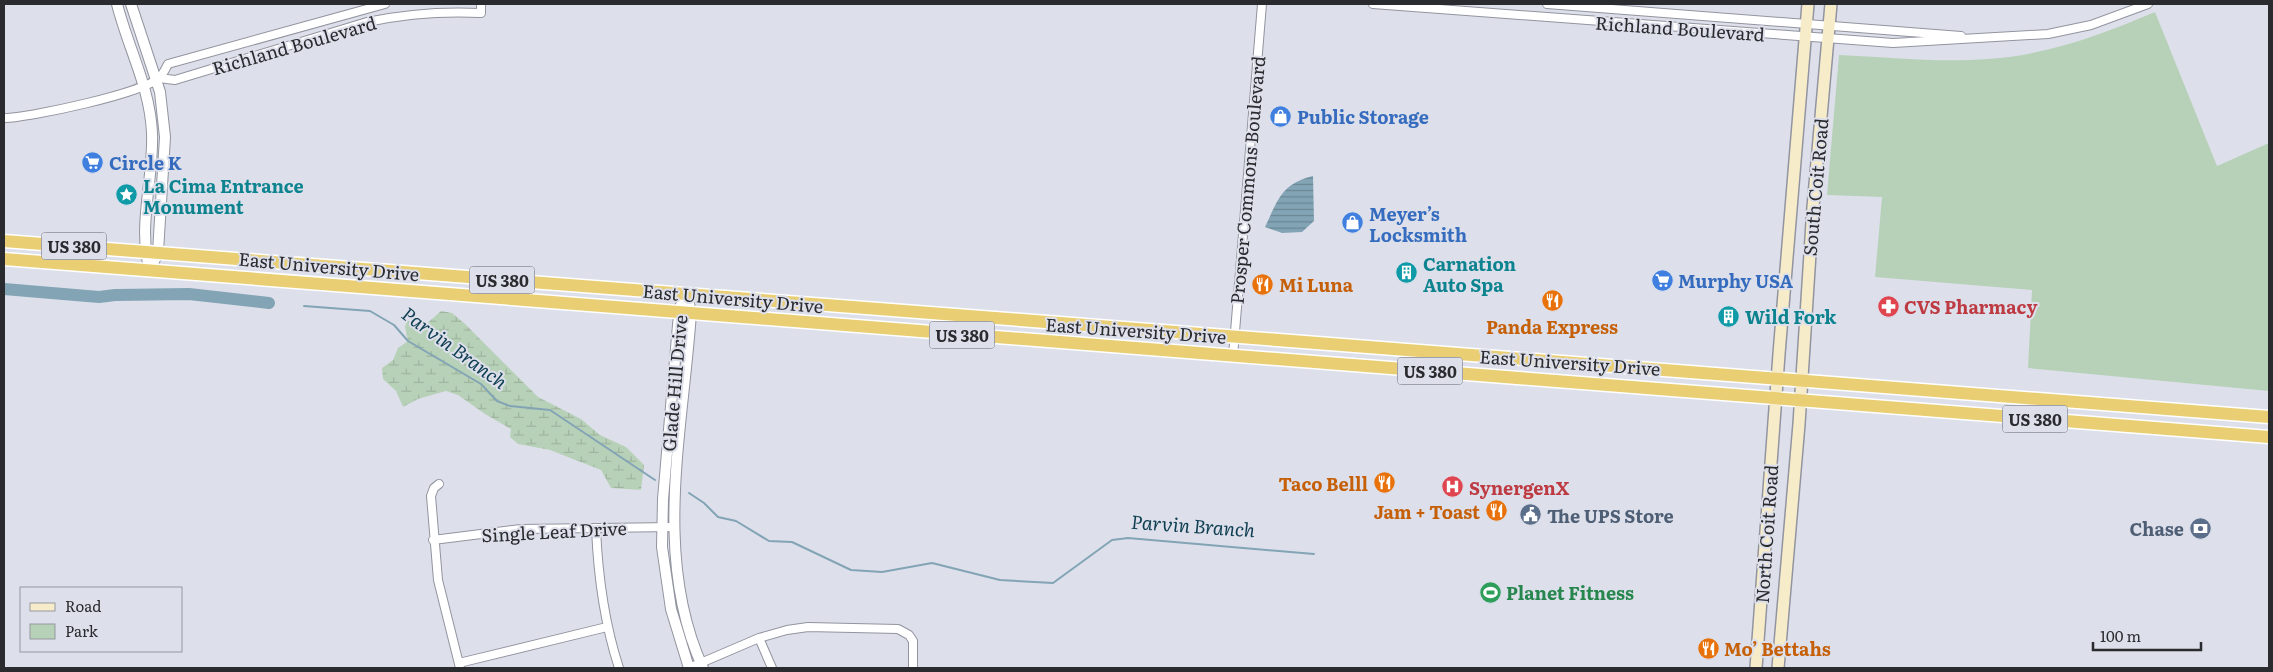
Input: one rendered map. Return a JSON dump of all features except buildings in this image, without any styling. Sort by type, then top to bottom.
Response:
[{"type":"highway","name":"East University Drive","points":[[4,240],[1234,338],[1778,378],[2269,417]]},
{"type":"highway","name":"US 380","points":[[4,259],[2269,437]]},
{"type":"main road","name":"South Coit Road","points":[[1776,399],[1808,4]]},
{"type":"main road","name":"South Coit Road","points":[[1801,401],[1812,207],[1832,4]]},
{"type":"main road","points":[[1791,206],[1812,207]]},
{"type":"main road","name":"North Coit Road","points":[[1756,668],[1776,399]]},
{"type":"main road","name":"North Coit Road","points":[[1778,668],[1801,401]]},
{"type":"main road","points":[[1759,624],[1782,626]]},
{"type":"street","points":[[117,4],[150,107],[152,134],[144,251],[150,271]]},
{"type":"street","points":[[130,4],[158,79],[165,137],[158,252],[150,271]]},
{"type":"street","name":"Richland Boulevard","points":[[158,79],[168,64],[385,4]]},
{"type":"street","name":"Richland Boulevard","points":[[4,118],[17,118],[66,109],[158,79],[175,80],[367,22],[428,12],[480,13],[481,4]]},
{"type":"street","name":"Prosper Commons Boulevard","points":[[1234,356],[1262,4]]},
{"type":"street","name":"Richland Boulevard","points":[[1373,4],[1829,40],[1893,43],[2019,37],[2066,31],[2100,22],[2148,4]]},
{"type":"street","name":"Richland Boulevard","points":[[1547,4],[1988,38]]},
{"type":"street","name":"Glade Hill Drive","points":[[687,294],[662,526],[662,548],[668,592],[689,668]]},
{"type":"street","name":"Glade Hill Drive","points":[[685,313],[674,526],[680,589],[702,666]]},
{"type":"street","points":[[439,484],[434,488],[431,496],[433,540],[438,580],[459,666],[607,628]]},
{"type":"street","name":"Single Leaf Drive","points":[[433,540],[521,529],[674,526]]},
{"type":"street","points":[[596,528],[599,576],[607,628],[619,668]]},
{"type":"street","points":[[689,668],[702,666],[774,632],[808,627],[898,629],[909,636],[914,648],[913,668]]},
{"type":"street","points":[[759,638],[772,668]]},
{"type":"green space","points":[[2155,12],[2217,166],[2269,143],[2269,391],[2028,368],[2032,290],[1875,277],[1882,197],[1827,195],[1839,55],[1951,60],[2010,57],[2073,43]]},
{"type":"green space","points":[[441,311],[452,313],[464,323],[538,397],[581,419],[600,435],[626,447],[644,465],[641,490],[611,488],[601,470],[550,450],[518,444],[510,437],[511,429],[458,395],[446,391],[418,399],[403,407],[396,391],[383,379],[382,368],[393,360],[398,348],[408,341],[405,327],[407,321],[416,322],[423,327]]},
{"type":"water","points":[[1313,176],[1314,221],[1302,232],[1282,233],[1265,227],[1282,194],[1302,179]]},
{"type":"waterway","name":"Parvin Branch","points":[[4,289],[99,297],[189,294],[269,303]]},
{"type":"waterway","name":"Parvin Branch","points":[[304,306],[370,311],[394,325],[408,341],[481,384],[497,401],[510,406],[550,410],[655,480]]},
{"type":"waterway","name":"Parvin Branch","points":[[689,493],[704,503],[718,517],[736,521],[769,541],[792,542],[851,570],[882,572],[932,563],[1000,580],[1053,583],[1112,540],[1128,538],[1314,554]]},
{"type":"place","name":"Public Storage","points":[[1281,116]]},
{"type":"place","name":"Circle K","points":[[93,162]]},
{"type":"place","name":"La Cima Entrance Monument","points":[[127,195]]},
{"type":"place","name":"Meyer’s Locksmith","points":[[1353,223]]},
{"type":"place","name":"Carnation Auto Spa","points":[[1407,273]]},
{"type":"place","name":"Murphy USA","points":[[1662,280]]},
{"type":"place","name":"Mi Luna","points":[[1263,284]]},
{"type":"place","name":"Panda Express","points":[[1552,301]]},
{"type":"place","name":"CVS Pharmacy","points":[[1888,306]]},
{"type":"place","name":"Wild Fork","points":[[1729,316]]},
{"type":"place","name":"Taco Belll","points":[[1384,483]]},
{"type":"place","name":"SynergenX","points":[[1453,487]]},
{"type":"place","name":"Jam + Toast","points":[[1496,511]]},
{"type":"place","name":"The UPS Store","points":[[1531,515]]},
{"type":"place","name":"Chase","points":[[2200,528]]},
{"type":"place","name":"Planet Fitness","points":[[1490,592]]},
{"type":"place","name":"Mo’ Bettahs","points":[[1708,648]]}]
